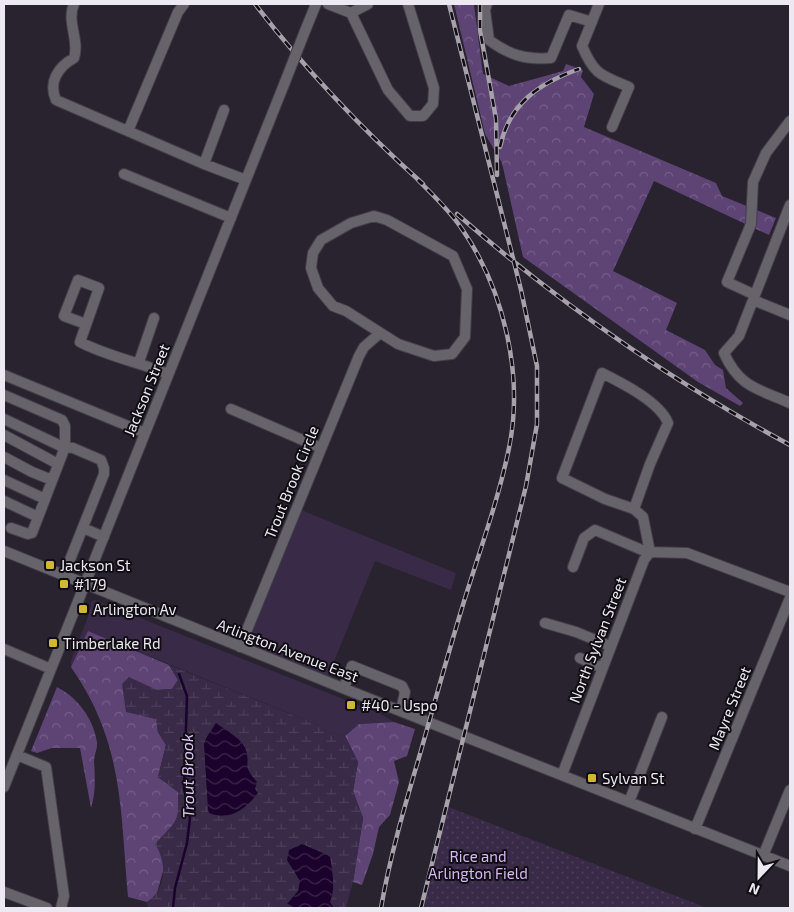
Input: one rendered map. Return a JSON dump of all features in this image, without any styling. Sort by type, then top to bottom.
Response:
[{"type":"street","points":[[74,4],[71,20],[76,52],[74,58],[64,63],[56,71],[52,91],[56,100],[204,164],[246,180]]},
{"type":"street","points":[[128,131],[178,12],[184,4]]},
{"type":"street","name":"Jackson Street","points":[[4,787],[316,4]]},
{"type":"street","points":[[328,4],[351,13],[388,90],[410,116],[423,116],[433,104],[434,88],[408,4]]},
{"type":"street","points":[[351,13],[368,4]]},
{"type":"street","points":[[487,4],[485,10],[489,40],[501,49],[530,60],[551,58],[569,15],[592,22]]},
{"type":"street","points":[[599,4],[582,46],[589,62],[598,74],[629,87],[612,127]]},
{"type":"street","points":[[204,164],[224,110]]},
{"type":"street","points":[[790,121],[766,153],[753,182],[751,224],[727,282],[790,315]]},
{"type":"street","points":[[124,174],[231,218]]},
{"type":"street","points":[[790,205],[738,336],[724,353],[736,374],[752,386],[790,403]]},
{"type":"street","points":[[374,216],[387,220],[453,256],[467,289],[465,337],[452,354],[434,356],[398,344],[379,334],[346,311],[333,306],[318,288],[311,268],[313,253],[321,240],[358,220],[374,216]]},
{"type":"street","points":[[139,362],[154,318]]},
{"type":"street","points":[[86,324],[80,342],[122,360],[139,362],[168,374]]},
{"type":"street","name":"Trout Brook Circle","points":[[240,647],[359,356],[364,347],[379,334]]},
{"type":"street","points":[[634,509],[650,464],[668,423],[664,413],[624,384],[602,373],[562,478],[605,499],[634,509],[643,517],[650,552]]},
{"type":"street","points":[[4,375],[145,433]]},
{"type":"street","points":[[4,395],[62,420],[65,426],[65,448],[30,534],[12,528]]},
{"type":"street","points":[[231,409],[321,448]]},
{"type":"street","points":[[4,419],[65,448],[72,448],[98,458],[104,464],[104,474],[64,576]]},
{"type":"street","points":[[4,436],[58,464]]},
{"type":"street","points":[[4,456],[52,480]]},
{"type":"street","points":[[4,480],[45,499]]},
{"type":"street","points":[[4,501],[38,517]]},
{"type":"street","points":[[83,528],[104,537]]},
{"type":"street","points":[[573,567],[584,538],[595,530],[650,552],[687,553],[790,592]]},
{"type":"street","name":"Arlington Avenue East","points":[[4,551],[790,866]]},
{"type":"street","name":"North Sylvan Street","points":[[562,774],[644,560],[650,552]]},
{"type":"street","name":"Mayre Street","points":[[695,828],[790,598]]},
{"type":"street","points":[[545,623],[576,632],[610,646]]},
{"type":"street","points":[[4,650],[51,669]]},
{"type":"street","points":[[580,658],[602,668]]},
{"type":"street","points":[[344,688],[352,666],[402,686],[405,692],[401,710]]},
{"type":"street","points":[[629,802],[662,717]]},
{"type":"street","points":[[16,755],[46,767],[64,896],[60,908]]},
{"type":"street","points":[[764,856],[790,790]]},
{"type":"street","points":[[4,892],[47,908]]},
{"type":"green space","points":[[454,4],[474,4],[483,74],[509,86],[563,71],[566,64],[583,70],[581,77],[594,94],[584,127],[716,183],[722,196],[776,218],[769,235],[654,181],[613,271],[677,303],[666,330],[705,350],[715,365],[723,370],[726,388],[743,403],[740,406],[698,382],[523,257],[502,163],[485,134]]},
{"type":"green space","points":[[296,508],[456,573],[451,590],[375,561],[326,681],[240,647]]},
{"type":"green space","points":[[95,600],[381,714],[394,722],[359,724],[345,736],[327,732],[318,725],[88,631],[71,667],[73,655],[90,609],[91,601]]},
{"type":"green space","points":[[88,631],[169,665],[178,680],[172,689],[157,690],[145,686],[126,711],[156,719],[158,732],[166,745],[158,777],[178,792],[179,813],[177,822],[167,831],[163,856],[164,868],[156,896],[147,902],[128,897],[120,806],[110,750],[101,723],[88,695],[71,667]]},
{"type":"green space","points":[[169,665],[318,725],[327,732],[345,736],[358,762],[353,791],[363,818],[353,882],[346,908],[148,908],[147,902],[154,897],[163,875],[162,859],[155,844],[175,822],[178,811],[178,792],[158,777],[166,745],[158,732],[156,719],[126,712],[122,684],[129,677],[157,690],[172,689],[178,680]]},
{"type":"green space","points":[[57,687],[78,703],[88,717],[95,733],[97,744],[91,808],[80,748],[52,748],[37,753],[31,751]]},
{"type":"green space","points":[[394,722],[415,729],[407,756],[394,761],[399,782],[390,815],[379,827],[373,854],[362,885],[353,882],[363,818],[353,791],[358,762],[345,736],[359,724]]},
{"type":"green space","name":"Rice and Arlington Field","points":[[446,806],[707,908],[421,908]]},
{"type":"water","points":[[216,723],[237,738],[244,746],[249,772],[257,782],[255,789],[258,793],[242,809],[224,816],[209,813],[208,810],[204,744]]},
{"type":"water","points":[[302,844],[330,856],[333,885],[330,902],[334,908],[295,908],[287,904],[298,891],[300,881],[287,860],[289,850]]},
{"type":"waterway","name":"Trout Brook","points":[[173,908],[175,888],[187,843],[190,818],[184,788],[187,696],[179,674]]},
{"type":"railway","points":[[255,4],[335,98],[423,184]]},
{"type":"railway","points":[[421,908],[526,486],[537,424],[537,366],[521,290],[449,4]]},
{"type":"railway","points":[[480,4],[480,30],[496,119],[497,175]]},
{"type":"railway","points":[[500,147],[504,132],[511,118],[528,97],[551,81],[579,69]]},
{"type":"railway","points":[[381,908],[403,811],[456,626],[499,488],[509,448],[513,420],[512,363],[507,334],[489,279],[477,253],[457,222],[418,180]]},
{"type":"railway","points":[[457,214],[535,279],[617,339],[702,394],[790,445]]},
{"type":"place","name":"Jackson St","points":[[50,565]]},
{"type":"place","name":"#179","points":[[64,584]]},
{"type":"place","name":"Arlington Av","points":[[83,609]]},
{"type":"place","name":"Timberlake Rd","points":[[53,643]]},
{"type":"place","name":"#40 - Uspo","points":[[351,705]]},
{"type":"place","name":"Sylvan St","points":[[592,778]]}]
